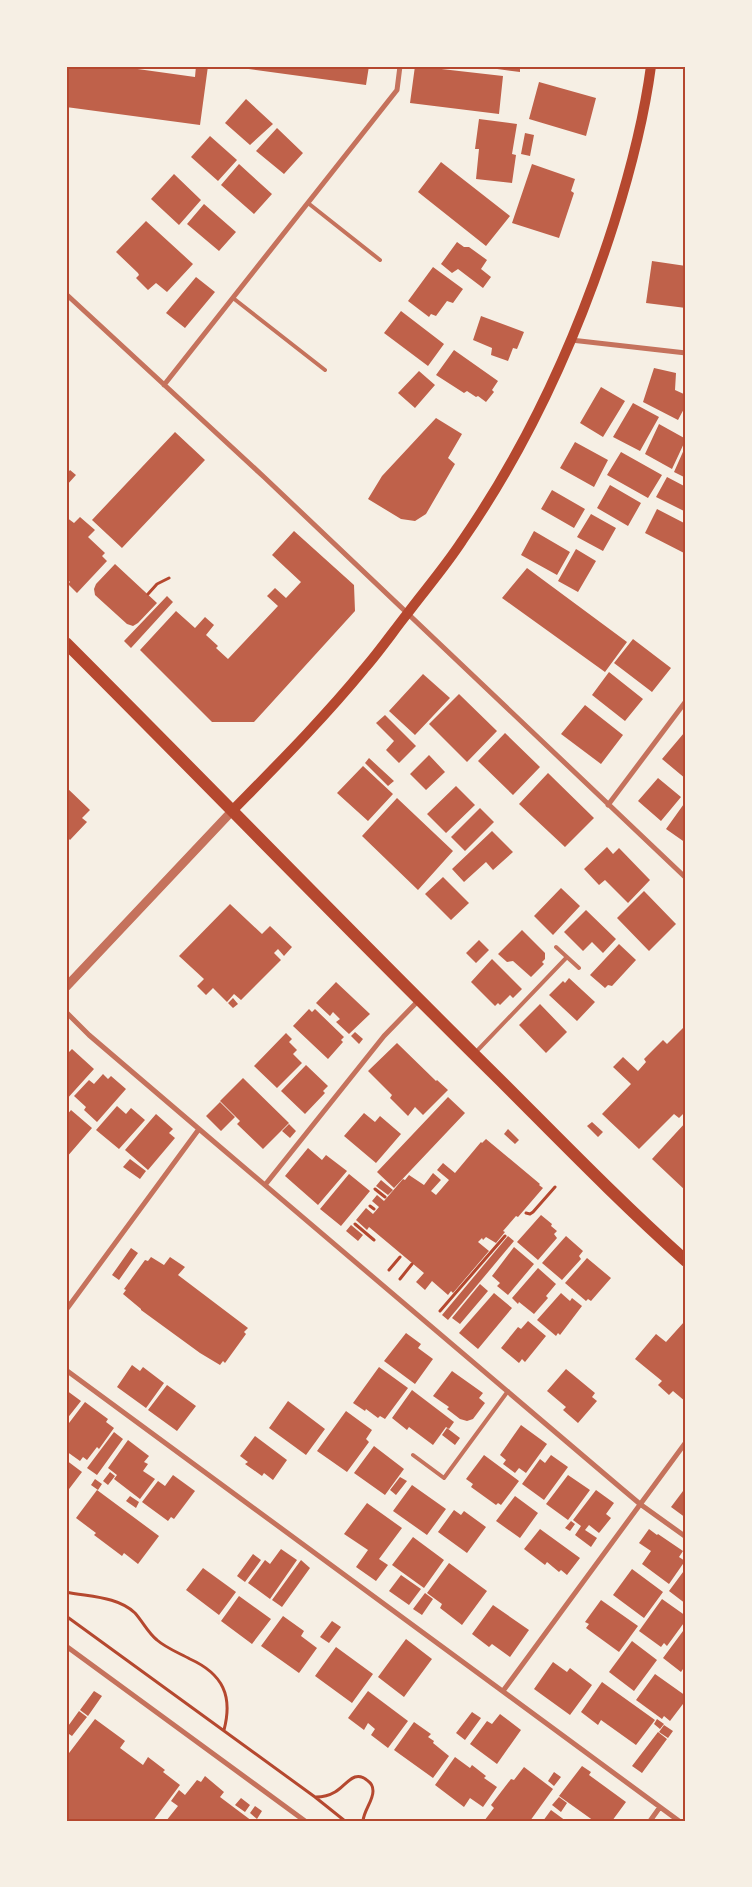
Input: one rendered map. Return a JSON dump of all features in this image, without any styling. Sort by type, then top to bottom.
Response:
[{"type":"main road","points":[[233,810],[320,719],[365,668],[462,542],[499,485],[534,420],[571,340],[605,250],[628,175],[648,90],[651,66]]},
{"type":"main road","points":[[66,643],[233,810],[418,1000],[596,1177],[686,1261]]},
{"type":"street","points":[[164,385],[397,90],[400,66]]},
{"type":"street","points":[[66,294],[686,878]]},
{"type":"street","points":[[571,340],[686,353]]},
{"type":"street","points":[[608,805],[686,701]]},
{"type":"street","points":[[66,987],[233,810]]},
{"type":"street","points":[[265,1185],[384,1036],[418,1000]]},
{"type":"street","points":[[66,1012],[89,1036],[640,1504],[686,1537]]},
{"type":"street","points":[[66,1310],[199,1129]]},
{"type":"street","points":[[66,1370],[680,1821]]},
{"type":"street","points":[[503,1691],[686,1442]]},
{"type":"street","points":[[66,1646],[305,1821]]},
{"type":"street","points":[[650,1821],[660,1807]]},
{"type":"lane","points":[[308,203],[380,260]]},
{"type":"lane","points":[[233,298],[324,370]]},
{"type":"lane","points":[[556,947],[579,968]]},
{"type":"lane","points":[[474,1055],[567,957]]},
{"type":"lane","points":[[413,1455],[444,1478],[508,1391]]},
{"type":"path","points":[[148,594],[157,584],[169,578]]},
{"type":"path","points":[[526,1213],[530,1214],[533,1212],[554,1187]]},
{"type":"path","points":[[375,1189],[385,1197]]},
{"type":"path","points":[[370,1206],[374,1209]]},
{"type":"path","points":[[355,1224],[374,1240]]},
{"type":"path","points":[[428,1324],[504,1236]]},
{"type":"path","points":[[66,1592],[100,1597],[125,1606],[136,1615],[156,1640],[210,1670],[225,1691],[227,1697],[228,1714],[224,1730]]},
{"type":"path","points":[[66,1616],[224,1730],[345,1821]]},
{"type":"path","points":[[316,1798],[337,1791],[351,1778],[358,1776],[366,1779],[372,1784],[373,1792],[363,1821]]},
{"type":"building","points":[[66,66],[116,66],[195,77],[196,66],[208,66],[200,125],[66,107]]},
{"type":"building","points":[[227,66],[369,66],[366,85]]},
{"type":"building","points":[[415,66],[503,76],[499,114],[410,103]]},
{"type":"building","points":[[490,66],[520,66],[520,72],[490,68]]},
{"type":"building","points":[[539,82],[596,98],[586,136],[529,119]]},
{"type":"building","points":[[246,99],[273,124],[250,145],[225,123]]},
{"type":"building","points":[[479,119],[517,124],[512,154],[516,155],[512,183],[476,179],[479,149],[475,149]]},
{"type":"building","points":[[277,128],[303,153],[284,174],[256,151]]},
{"type":"building","points":[[525,133],[534,135],[530,156],[521,154]]},
{"type":"building","points":[[210,136],[237,160],[218,181],[191,157]]},
{"type":"building","points":[[441,162],[510,216],[486,246],[418,192]]},
{"type":"building","points":[[239,164],[272,194],[254,214],[221,185]]},
{"type":"building","points":[[532,164],[575,179],[571,191],[574,193],[559,238],[512,223]]},
{"type":"building","points":[[174,174],[201,200],[179,225],[151,199]]},
{"type":"building","points":[[204,204],[236,232],[219,251],[187,224]]},
{"type":"building","points":[[146,221],[193,264],[167,292],[156,283],[148,290],[136,278],[139,275],[138,273],[116,252]]},
{"type":"building","points":[[457,242],[464,247],[469,247],[487,260],[481,269],[491,277],[483,288],[458,269],[452,273],[441,264]]},
{"type":"building","points":[[652,261],[686,266],[686,308],[646,303]]},
{"type":"building","points":[[433,267],[463,289],[453,303],[447,301],[436,316],[431,314],[429,317],[408,301]]},
{"type":"building","points":[[196,277],[215,292],[185,328],[166,313]]},
{"type":"building","points":[[401,311],[444,344],[428,366],[384,333]]},
{"type":"building","points":[[481,316],[524,332],[517,349],[513,348],[508,361],[491,355],[492,348],[473,340]]},
{"type":"building","points":[[454,350],[498,381],[492,390],[494,392],[486,402],[467,391],[464,393],[436,375]]},
{"type":"building","points":[[654,368],[676,373],[675,390],[686,395],[686,405],[678,420],[643,402]]},
{"type":"building","points":[[419,371],[435,385],[415,408],[398,393]]},
{"type":"building","points":[[601,387],[625,401],[603,437],[580,423]]},
{"type":"building","points":[[633,403],[659,417],[640,451],[613,437]]},
{"type":"building","points":[[436,418],[462,434],[448,458],[455,464],[426,514],[415,521],[401,519],[368,499],[382,476]]},
{"type":"building","points":[[659,424],[686,439],[672,469],[645,454]]},
{"type":"building","points":[[175,432],[205,460],[122,548],[92,520]]},
{"type":"building","points":[[575,442],[608,460],[594,487],[560,468]]},
{"type":"building","points":[[686,445],[686,478],[674,472]]},
{"type":"building","points":[[621,452],[662,475],[648,498],[607,475]]},
{"type":"building","points":[[70,470],[76,475],[66,486],[66,475]]},
{"type":"building","points":[[667,477],[686,487],[686,512],[656,497]]},
{"type":"building","points":[[610,485],[641,503],[628,526],[597,508]]},
{"type":"building","points":[[552,490],[585,509],[574,528],[541,509]]},
{"type":"building","points":[[657,509],[686,524],[686,554],[645,533]]},
{"type":"building","points":[[591,514],[616,528],[603,551],[577,537]]},
{"type":"building","points":[[66,517],[74,523],[80,517],[95,530],[88,537],[105,553],[102,556],[107,561],[77,593],[68,584],[70,582],[66,578]]},
{"type":"building","points":[[294,531],[354,585],[355,611],[254,722],[212,722],[140,650],[176,611],[195,628],[205,617],[214,625],[206,635],[228,659],[278,606],[267,596],[275,588],[286,598],[301,582],[272,555]]},
{"type":"building","points":[[534,531],[570,552],[557,575],[521,555]]},
{"type":"building","points":[[576,549],[596,561],[578,592],[558,581]]},
{"type":"building","points":[[115,564],[157,603],[133,626],[127,624],[95,595],[94,589],[96,584]]},
{"type":"building","points":[[527,568],[627,642],[605,672],[502,598]]},
{"type":"building","points":[[167,596],[173,602],[131,648],[124,641]]},
{"type":"building","points":[[633,639],[671,668],[652,692],[614,663]]},
{"type":"building","points":[[609,672],[643,699],[625,721],[592,695]]},
{"type":"building","points":[[423,674],[450,698],[415,735],[389,711]]},
{"type":"building","points":[[459,694],[497,731],[467,762],[429,724]]},
{"type":"building","points":[[585,705],[623,735],[601,764],[561,734]]},
{"type":"building","points":[[385,715],[416,746],[399,763],[386,750],[394,741],[376,723]]},
{"type":"building","points":[[505,733],[540,767],[513,795],[478,761]]},
{"type":"building","points":[[684,733],[686,734],[686,779],[662,759]]},
{"type":"building","points":[[429,755],[445,772],[426,790],[410,774]]},
{"type":"building","points":[[369,758],[394,781],[388,786],[365,763]]},
{"type":"building","points":[[363,766],[393,794],[368,821],[337,793]]},
{"type":"building","points":[[548,773],[594,818],[565,847],[519,804]]},
{"type":"building","points":[[658,778],[681,797],[661,821],[638,801]]},
{"type":"building","points":[[456,786],[475,805],[446,833],[427,814]]},
{"type":"building","points":[[66,787],[90,810],[82,818],[87,822],[70,840],[66,836]]},
{"type":"building","points":[[397,798],[453,851],[418,890],[362,836]]},
{"type":"building","points":[[686,801],[686,843],[666,829]]},
{"type":"building","points":[[480,808],[494,822],[465,851],[451,837]]},
{"type":"building","points":[[492,831],[513,852],[493,870],[486,862],[464,882],[452,869]]},
{"type":"building","points":[[607,847],[613,854],[619,848],[650,880],[628,903],[605,880],[599,885],[584,869]]},
{"type":"building","points":[[443,877],[469,903],[451,920],[425,894]]},
{"type":"building","points":[[561,888],[580,906],[553,935],[534,916]]},
{"type":"building","points":[[644,891],[676,924],[649,951],[617,918]]},
{"type":"building","points":[[230,904],[262,934],[270,926],[292,947],[284,956],[278,949],[274,953],[281,960],[241,1000],[234,994],[227,1002],[213,988],[206,995],[197,986],[204,979],[179,956]]},
{"type":"building","points":[[586,910],[616,939],[603,953],[592,942],[583,951],[564,932]]},
{"type":"building","points":[[522,930],[545,953],[545,959],[542,962],[544,964],[531,977],[513,961],[507,962],[498,954]]},
{"type":"building","points":[[479,940],[489,950],[476,963],[466,953]]},
{"type":"building","points":[[619,944],[636,960],[612,986],[608,985],[605,988],[590,975]]},
{"type":"building","points":[[492,959],[522,989],[513,998],[510,995],[500,1005],[498,1003],[495,1006],[471,982]]},
{"type":"building","points":[[569,978],[595,1002],[577,1021],[549,995],[563,981],[565,983]]},
{"type":"building","points":[[336,982],[370,1014],[349,1034],[336,1022],[340,1019],[333,1012],[330,1016],[316,1003]]},
{"type":"building","points":[[233,998],[238,1004],[233,1008],[228,1003]]},
{"type":"building","points":[[540,1004],[567,1032],[546,1053],[519,1025]]},
{"type":"building","points":[[309,1009],[312,1012],[315,1009],[344,1037],[341,1040],[343,1042],[328,1059],[293,1026]]},
{"type":"building","points":[[686,1025],[686,1111],[679,1118],[674,1114],[639,1149],[602,1114],[631,1084],[613,1067],[623,1057],[638,1071],[646,1062],[644,1059],[663,1040],[667,1044]]},
{"type":"building","points":[[355,1032],[363,1039],[359,1044],[351,1036]]},
{"type":"building","points":[[286,1033],[292,1039],[289,1042],[297,1050],[293,1054],[302,1063],[277,1088],[254,1066]]},
{"type":"building","points":[[397,1043],[436,1081],[448,1090],[423,1115],[415,1107],[408,1116],[390,1098],[392,1095],[368,1071]]},
{"type":"building","points":[[72,1049],[94,1069],[66,1100],[66,1055]]},
{"type":"building","points":[[306,1065],[328,1086],[323,1091],[325,1093],[305,1114],[281,1091]]},
{"type":"building","points":[[103,1074],[108,1079],[111,1076],[126,1089],[97,1122],[84,1110],[86,1107],[74,1096],[89,1080],[94,1084]]},
{"type":"building","points":[[243,1078],[289,1123],[263,1149],[237,1124],[240,1121],[220,1101]]},
{"type":"building","points":[[448,1097],[465,1113],[394,1188],[377,1172]]},
{"type":"building","points":[[220,1102],[235,1117],[221,1131],[206,1116]]},
{"type":"building","points":[[117,1106],[126,1114],[131,1108],[145,1120],[119,1149],[96,1130]]},
{"type":"building","points":[[71,1110],[92,1128],[66,1158],[66,1116]]},
{"type":"building","points":[[364,1113],[375,1122],[380,1116],[401,1134],[376,1163],[344,1136]]},
{"type":"building","points":[[156,1114],[173,1129],[169,1133],[175,1138],[148,1170],[125,1150]]},
{"type":"building","points":[[592,1122],[603,1132],[598,1137],[587,1126]]},
{"type":"building","points":[[686,1122],[686,1191],[652,1159]]},
{"type":"building","points":[[289,1124],[296,1131],[290,1138],[282,1131]]},
{"type":"building","points":[[508,1129],[519,1140],[515,1144],[504,1134]]},
{"type":"building","points":[[486,1139],[543,1188],[503,1231],[505,1232],[496,1243],[486,1237],[478,1242],[489,1251],[453,1293],[451,1291],[448,1295],[432,1281],[425,1290],[416,1282],[424,1273],[369,1227],[367,1230],[356,1220],[366,1208],[373,1214],[379,1207],[372,1201],[377,1195],[384,1201],[403,1179],[405,1180],[409,1175],[424,1185],[433,1173],[441,1180],[431,1191],[436,1195],[449,1180],[437,1170],[443,1163],[455,1173],[481,1142]]},
{"type":"building","points":[[308,1148],[322,1160],[326,1155],[347,1171],[318,1205],[285,1176]]},
{"type":"building","points":[[130,1159],[146,1171],[140,1179],[123,1167]]},
{"type":"building","points":[[349,1174],[370,1191],[341,1226],[320,1209]]},
{"type":"building","points":[[381,1180],[393,1190],[388,1195],[376,1186]]},
{"type":"building","points":[[541,1215],[557,1231],[554,1234],[557,1238],[538,1260],[517,1242]]},
{"type":"building","points":[[351,1225],[363,1235],[358,1241],[346,1231]]},
{"type":"building","points":[[508,1236],[514,1241],[448,1320],[442,1315]]},
{"type":"building","points":[[566,1236],[583,1251],[579,1256],[581,1259],[562,1280],[542,1263]]},
{"type":"building","points":[[514,1247],[534,1264],[508,1295],[497,1286],[500,1283],[492,1276]]},
{"type":"building","points":[[131,1248],[138,1253],[119,1280],[112,1275]]},
{"type":"building","points":[[151,1257],[164,1265],[170,1257],[185,1267],[178,1275],[248,1328],[244,1332],[246,1334],[225,1363],[223,1361],[220,1365],[200,1353],[141,1310],[123,1294],[126,1290],[124,1289],[145,1260],[148,1261]]},
{"type":"building","points":[[587,1258],[611,1278],[591,1301],[588,1299],[586,1301],[565,1283]]},
{"type":"building","points":[[538,1268],[556,1284],[546,1296],[548,1298],[534,1314],[512,1298]]},
{"type":"building","points":[[480,1284],[488,1291],[460,1324],[452,1318]]},
{"type":"building","points":[[494,1293],[512,1308],[478,1349],[459,1333]]},
{"type":"building","points":[[561,1293],[570,1301],[572,1298],[582,1306],[560,1335],[558,1333],[556,1336],[537,1320]]},
{"type":"building","points":[[528,1321],[546,1336],[525,1362],[522,1359],[519,1363],[501,1348],[518,1327],[521,1329]]},
{"type":"building","points":[[684,1322],[686,1323],[686,1402],[673,1391],[669,1395],[658,1385],[662,1381],[635,1359],[656,1334],[666,1342]]},
{"type":"building","points":[[406,1333],[421,1344],[418,1348],[433,1359],[415,1384],[384,1361]]},
{"type":"building","points":[[132,1365],[140,1371],[143,1367],[164,1383],[146,1408],[117,1387]]},
{"type":"building","points":[[379,1367],[408,1388],[385,1419],[380,1416],[378,1418],[366,1409],[365,1411],[353,1403]]},
{"type":"building","points":[[566,1369],[595,1393],[592,1397],[597,1401],[578,1423],[563,1410],[566,1407],[547,1391]]},
{"type":"building","points":[[452,1371],[483,1393],[479,1398],[485,1403],[473,1419],[467,1421],[460,1419],[447,1409],[449,1407],[433,1396]]},
{"type":"building","points":[[167,1385],[196,1406],[177,1431],[148,1410]]},
{"type":"building","points":[[66,1390],[81,1401],[66,1420]]},
{"type":"building","points":[[412,1390],[454,1422],[449,1429],[446,1427],[433,1445],[409,1427],[407,1430],[392,1418]]},
{"type":"building","points":[[288,1401],[325,1429],[306,1455],[269,1428]]},
{"type":"building","points":[[85,1402],[108,1419],[106,1422],[114,1428],[99,1449],[97,1447],[87,1460],[83,1457],[80,1461],[66,1451],[66,1427]]},
{"type":"building","points":[[346,1411],[372,1430],[366,1439],[369,1442],[347,1472],[317,1451]]},
{"type":"building","points":[[521,1425],[547,1444],[526,1473],[519,1468],[515,1473],[503,1464],[506,1460],[500,1455]]},
{"type":"building","points":[[447,1428],[460,1438],[455,1445],[442,1435]]},
{"type":"building","points":[[114,1432],[123,1439],[97,1475],[87,1468]]},
{"type":"building","points":[[255,1436],[287,1460],[273,1480],[264,1473],[262,1476],[245,1464],[248,1462],[240,1456]]},
{"type":"building","points":[[128,1440],[149,1456],[144,1462],[148,1464],[143,1471],[155,1479],[140,1499],[114,1479],[117,1475],[108,1468]]},
{"type":"building","points":[[374,1446],[404,1469],[385,1495],[354,1473]]},
{"type":"building","points":[[484,1455],[519,1481],[501,1505],[498,1503],[496,1505],[471,1487],[473,1484],[466,1479]]},
{"type":"building","points":[[551,1455],[568,1467],[544,1500],[522,1484],[540,1459],[545,1463]]},
{"type":"building","points":[[66,1460],[82,1472],[66,1493]]},
{"type":"building","points":[[110,1472],[115,1476],[108,1485],[103,1481]]},
{"type":"building","points":[[173,1475],[195,1491],[174,1519],[171,1517],[168,1521],[142,1502],[158,1481],[165,1486]]},
{"type":"building","points":[[568,1475],[590,1490],[568,1520],[546,1504]]},
{"type":"building","points":[[400,1477],[407,1481],[396,1495],[390,1490]]},
{"type":"building","points":[[95,1479],[102,1484],[98,1490],[91,1485]]},
{"type":"building","points":[[412,1485],[446,1509],[427,1535],[393,1511]]},
{"type":"building","points":[[686,1487],[686,1518],[671,1507]]},
{"type":"building","points":[[97,1490],[159,1536],[138,1564],[124,1553],[122,1556],[94,1535],[96,1533],[76,1518]]},
{"type":"building","points":[[596,1490],[614,1503],[606,1514],[611,1518],[599,1533],[589,1525],[585,1530],[597,1538],[591,1547],[575,1535],[581,1526],[573,1520]]},
{"type":"building","points":[[130,1496],[139,1502],[136,1508],[126,1501]]},
{"type":"building","points":[[515,1496],[538,1513],[520,1538],[496,1521]]},
{"type":"building","points":[[367,1503],[402,1528],[379,1559],[388,1565],[376,1581],[356,1567],[368,1550],[344,1534]]},
{"type":"building","points":[[454,1510],[461,1515],[464,1511],[486,1527],[467,1553],[438,1532]]},
{"type":"building","points":[[571,1521],[575,1524],[570,1531],[565,1528]]},
{"type":"building","points":[[540,1529],[580,1558],[567,1575],[561,1570],[559,1572],[547,1562],[545,1565],[524,1549]]},
{"type":"building","points":[[649,1529],[683,1551],[679,1557],[685,1561],[669,1584],[642,1564],[651,1551],[639,1543]]},
{"type":"building","points":[[413,1537],[444,1560],[424,1588],[392,1565]]},
{"type":"building","points":[[281,1549],[297,1560],[270,1599],[248,1583],[265,1560],[270,1564]]},
{"type":"building","points":[[253,1554],[261,1560],[245,1582],[237,1576]]},
{"type":"building","points":[[301,1560],[310,1568],[282,1607],[272,1600]]},
{"type":"building","points":[[449,1563],[487,1591],[462,1625],[440,1608],[442,1604],[427,1593]]},
{"type":"building","points":[[203,1568],[236,1592],[219,1615],[186,1590]]},
{"type":"building","points":[[686,1568],[686,1604],[669,1591]]},
{"type":"building","points":[[632,1569],[663,1592],[644,1618],[613,1595]]},
{"type":"building","points":[[401,1575],[421,1589],[409,1605],[389,1591]]},
{"type":"building","points":[[425,1593],[433,1599],[422,1615],[413,1609]]},
{"type":"building","points":[[239,1596],[271,1619],[252,1644],[221,1621]]},
{"type":"building","points":[[662,1599],[686,1616],[686,1620],[667,1646],[664,1643],[661,1647],[639,1631]]},
{"type":"building","points":[[601,1600],[638,1626],[619,1652],[586,1628],[589,1624],[585,1622]]},
{"type":"building","points":[[493,1605],[529,1630],[510,1657],[492,1644],[489,1647],[472,1634]]},
{"type":"building","points":[[283,1616],[304,1631],[301,1636],[317,1648],[299,1673],[261,1646]]},
{"type":"building","points":[[332,1621],[341,1627],[329,1643],[320,1637]]},
{"type":"building","points":[[683,1631],[686,1632],[686,1670],[683,1669],[681,1672],[663,1658]]},
{"type":"building","points":[[406,1639],[432,1659],[404,1697],[378,1677]]},
{"type":"building","points":[[632,1641],[657,1660],[634,1691],[609,1672]]},
{"type":"building","points":[[336,1647],[373,1674],[352,1703],[315,1676]]},
{"type":"building","points":[[553,1662],[567,1672],[570,1668],[592,1685],[570,1715],[534,1689]]},
{"type":"building","points":[[655,1674],[686,1696],[686,1700],[670,1721],[664,1716],[662,1719],[636,1700]]},
{"type":"building","points":[[602,1682],[655,1720],[636,1745],[601,1720],[598,1725],[581,1712]]},
{"type":"building","points":[[94,1691],[102,1696],[88,1716],[80,1710]]},
{"type":"building","points":[[368,1691],[408,1721],[388,1748],[371,1735],[375,1729],[368,1723],[364,1730],[348,1718]]},
{"type":"building","points":[[79,1711],[87,1717],[72,1736],[66,1732],[66,1729]]},
{"type":"building","points":[[472,1712],[481,1718],[465,1740],[456,1733]]},
{"type":"building","points":[[500,1714],[521,1730],[497,1764],[470,1744],[487,1721],[492,1724]]},
{"type":"building","points":[[95,1719],[125,1741],[120,1748],[143,1765],[148,1757],[180,1785],[153,1821],[66,1821],[66,1757]]},
{"type":"building","points":[[657,1719],[664,1724],[660,1729],[654,1724]]},
{"type":"building","points":[[414,1722],[431,1734],[428,1737],[449,1756],[433,1778],[394,1750]]},
{"type":"building","points":[[664,1725],[673,1731],[668,1738],[659,1732]]},
{"type":"building","points":[[658,1732],[667,1739],[642,1773],[632,1766]]},
{"type":"building","points":[[455,1757],[470,1768],[472,1765],[486,1776],[484,1778],[497,1787],[483,1807],[470,1798],[464,1807],[435,1785]]},
{"type":"building","points":[[582,1766],[591,1772],[589,1775],[626,1802],[612,1821],[594,1821],[559,1796]]},
{"type":"building","points":[[524,1767],[553,1789],[530,1821],[484,1821],[494,1808],[491,1805],[511,1779],[514,1780]]},
{"type":"building","points":[[554,1772],[561,1777],[554,1786],[548,1781]]},
{"type":"building","points":[[205,1776],[224,1792],[220,1797],[252,1821],[166,1821],[178,1806],[171,1801],[179,1790],[185,1795],[197,1780],[201,1782]]},
{"type":"building","points":[[559,1797],[567,1803],[561,1812],[552,1805]]},
{"type":"building","points":[[241,1798],[250,1805],[245,1812],[235,1805]]},
{"type":"building","points":[[255,1806],[262,1811],[257,1819],[250,1813]]},
{"type":"building","points":[[551,1810],[566,1821],[543,1821]]}]
